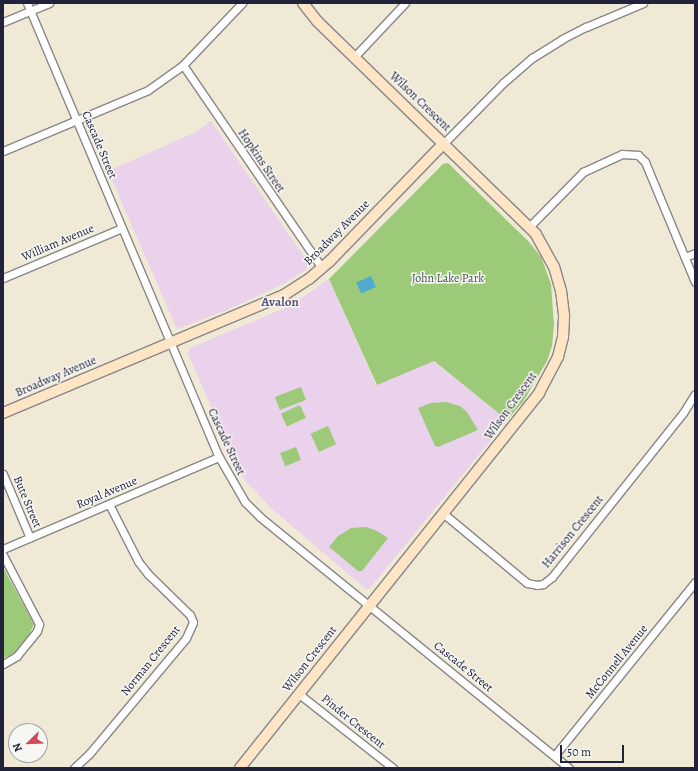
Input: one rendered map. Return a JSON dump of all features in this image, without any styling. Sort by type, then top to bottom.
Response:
[{"type":"street","name":"Cascade Street","points":[[27,3],[219,457],[245,502],[260,517],[570,768]]},
{"type":"street","points":[[3,22],[49,3]]},
{"type":"street","points":[[3,151],[148,90],[183,65],[242,3]]},
{"type":"street","name":"Wilson Crescent","points":[[240,768],[539,393],[558,357],[563,337],[564,315],[562,291],[545,247],[530,226],[317,21],[303,3]]},
{"type":"street","points":[[354,57],[405,3]]},
{"type":"street","name":"Broadway Avenue","points":[[3,413],[284,294],[322,268],[503,83],[532,58],[580,30],[643,3]]},
{"type":"street","name":"Hopkins Street","points":[[183,65],[322,268]]},
{"type":"street","points":[[530,226],[583,172],[622,154],[638,155],[645,162],[695,282]]},
{"type":"street","name":"William Avenue","points":[[3,278],[122,228]]},
{"type":"street","points":[[685,257],[695,253]]},
{"type":"street","name":"Harrison Crescent","points":[[444,514],[528,583],[536,586],[543,584],[552,577],[668,431],[695,394]]},
{"type":"street","name":"Royal Avenue","points":[[3,549],[219,457]]},
{"type":"street","name":"Bute Street","points":[[3,474],[30,538]]},
{"type":"street","name":"Norman Crescent","points":[[74,768],[89,754],[181,643],[192,627],[193,622],[190,615],[148,574],[138,561],[109,504]]},
{"type":"street","points":[[3,555],[39,624],[37,631],[17,656],[3,664]]},
{"type":"street","name":"McConnell Avenue","points":[[555,755],[695,582]]},
{"type":"street","name":"Pinder Crescent","points":[[300,694],[393,768]]},
{"type":"shaded area","points":[[211,121],[307,261],[307,266],[306,270],[283,284],[227,310],[177,329],[108,171],[194,133]]},
{"type":"shaded area","points":[[329,279],[376,385],[433,361],[507,420],[371,587],[366,589],[272,509],[242,477],[188,354],[190,348],[290,306]]},
{"type":"green space","name":"John Lake Park","points":[[448,163],[529,242],[541,257],[551,284],[554,325],[552,346],[547,361],[523,402],[507,420],[434,361],[377,385],[329,279],[443,164]]},
{"type":"green space","points":[[301,387],[306,400],[280,410],[275,397]]},
{"type":"green space","points":[[446,402],[460,406],[467,412],[478,430],[438,447],[435,446],[418,408],[431,403]]},
{"type":"green space","points":[[300,405],[306,418],[287,427],[281,414]]},
{"type":"green space","points":[[328,426],[336,444],[319,452],[311,434]]},
{"type":"green space","points":[[296,447],[301,460],[285,466],[280,453]]},
{"type":"green space","points":[[366,527],[377,531],[388,538],[362,571],[358,571],[329,547],[338,536],[351,528]]},
{"type":"green space","points":[[3,567],[34,624],[28,637],[17,651],[3,658]]},
{"type":"water","points":[[371,276],[376,287],[361,293],[356,283]]},
{"type":"district","name":"Avalon","points":[[280,302]]}]
